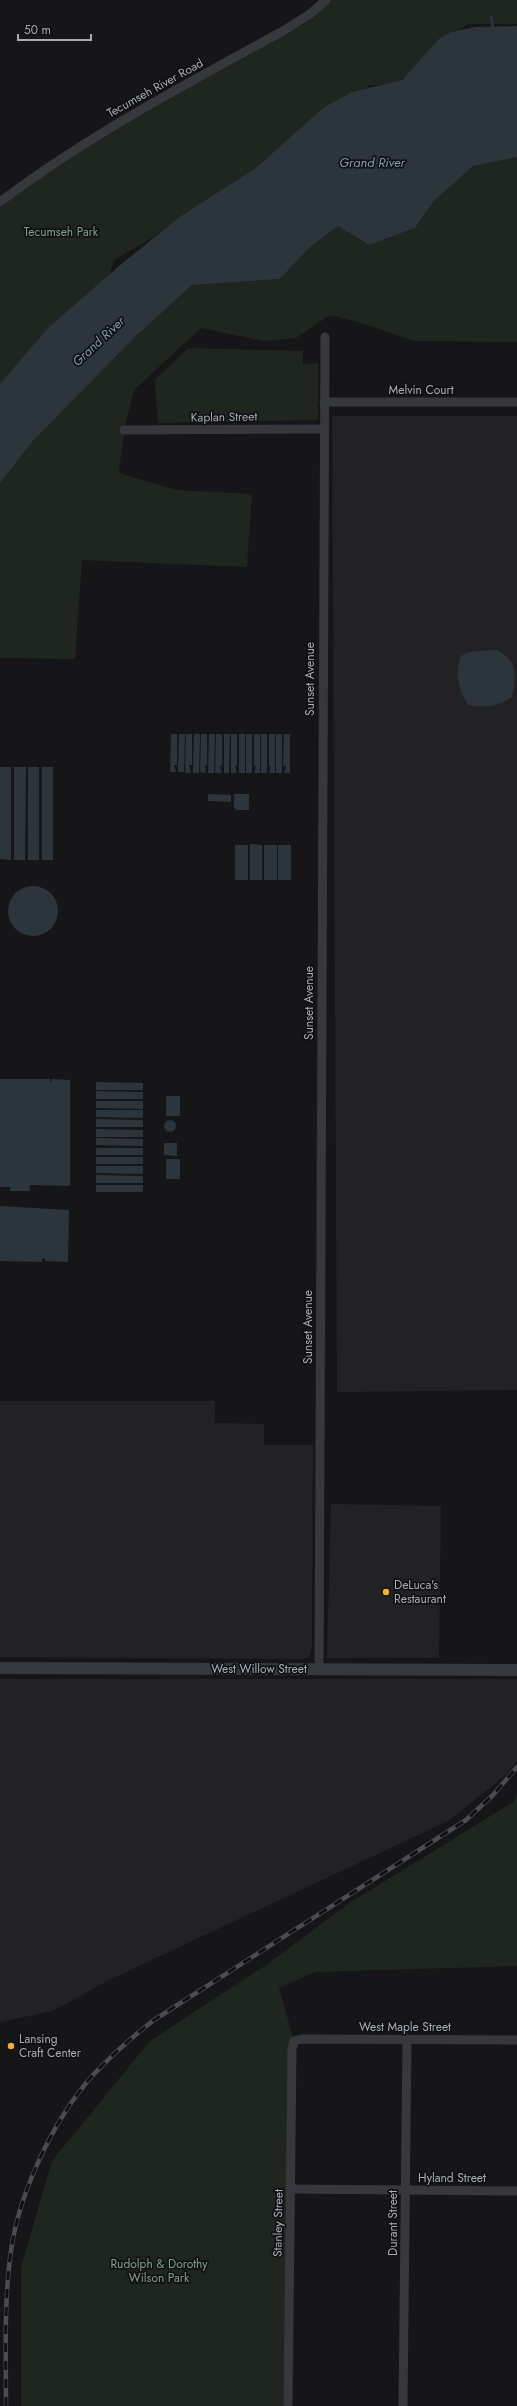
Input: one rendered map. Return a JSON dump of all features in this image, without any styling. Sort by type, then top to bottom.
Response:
[{"type":"street","name":"Tecumseh River Road","points":[[0,202],[42,170],[97,134],[283,31],[310,14],[326,0]]},
{"type":"street","name":"Sunset Avenue","points":[[318,1669],[325,337]]},
{"type":"street","name":"Melvin Court","points":[[324,402],[517,402]]},
{"type":"street","name":"Kaplan Street","points":[[124,430],[324,429]]},
{"type":"street","name":"West Willow Street","points":[[0,1668],[517,1670]]},
{"type":"street","name":"Durant Street","points":[[403,2406],[407,2039]]},
{"type":"street","name":"West Maple Street","points":[[294,2040],[517,2040]]},
{"type":"street","name":"Stanley Street","points":[[288,2406],[292,2049],[294,2040]]},
{"type":"street","name":"Hyland Street","points":[[290,2189],[517,2190]]},
{"type":"shaded area","points":[[332,416],[517,416],[517,1390],[337,1392]]},
{"type":"shaded area","points":[[0,1401],[215,1401],[215,1423],[264,1424],[264,1445],[313,1445],[312,1646],[310,1656],[304,1659],[0,1657]]},
{"type":"shaded area","points":[[331,1504],[441,1506],[439,1658],[327,1658]]},
{"type":"shaded area","points":[[0,1679],[517,1679],[517,1761],[507,1774],[450,1820],[109,1980],[53,2011],[0,2022]]},
{"type":"green space","name":"Tecumseh Park","points":[[326,0],[517,0],[517,24],[467,24],[395,85],[370,85],[316,133],[216,201],[114,260],[99,306],[0,384],[0,202],[39,174],[79,149],[246,53]]},
{"type":"green space","points":[[517,156],[517,342],[414,341],[362,323],[330,315],[296,338],[263,341],[201,328],[134,390],[124,430],[119,473],[176,490],[252,494],[247,567],[82,560],[75,659],[0,658],[0,483],[32,442],[134,338],[192,285],[280,279],[308,249],[338,226],[369,245],[415,228],[434,201],[473,166]]},
{"type":"green space","points":[[188,348],[303,351],[303,364],[318,363],[318,420],[158,423],[155,380]]},
{"type":"green space","name":"Rudolph & Dorothy Wilson Park","points":[[517,1795],[517,1966],[315,1972],[279,1988],[294,2041],[290,2406],[21,2406],[21,2267],[52,2161],[150,2041],[266,1965],[348,1904],[513,1802]]},
{"type":"water","name":"Grand River","points":[[517,26],[517,157],[473,166],[434,201],[415,228],[369,245],[338,226],[308,249],[280,279],[192,285],[134,338],[32,442],[0,483],[0,384],[48,328],[119,266],[181,216],[256,168],[323,108],[352,92],[402,80],[439,39],[452,32],[475,27]]},
{"type":"water","points":[[496,650],[508,658],[514,668],[515,681],[512,697],[502,703],[491,706],[468,705],[462,694],[458,681],[458,668],[461,656],[469,652]]},
{"type":"water","points":[[171,734],[177,734],[177,765],[174,765],[176,772],[170,772]]},
{"type":"water","points":[[179,734],[185,734],[184,772],[178,772]]},
{"type":"water","points":[[186,734],[192,734],[192,765],[189,765],[191,773],[185,773]]},
{"type":"water","points":[[194,734],[200,734],[199,773],[193,773]]},
{"type":"water","points":[[201,734],[207,734],[207,765],[205,765],[206,773],[200,772]]},
{"type":"water","points":[[209,734],[215,734],[214,773],[208,773]]},
{"type":"water","points":[[216,734],[222,734],[222,765],[220,766],[222,773],[215,773]]},
{"type":"water","points":[[224,734],[230,734],[229,773],[224,773]]},
{"type":"water","points":[[231,734],[237,734],[237,766],[235,766],[237,773],[231,773]]},
{"type":"water","points":[[239,734],[245,734],[245,773],[239,773]]},
{"type":"water","points":[[246,734],[252,734],[252,773],[246,773]]},
{"type":"water","points":[[254,734],[260,734],[260,773],[254,773],[256,766],[254,766]]},
{"type":"water","points":[[261,734],[267,734],[267,773],[261,773]]},
{"type":"water","points":[[269,734],[275,734],[275,773],[269,773],[271,766],[269,766]]},
{"type":"water","points":[[276,734],[282,734],[282,773],[276,773]]},
{"type":"water","points":[[284,734],[290,734],[290,773],[284,773],[286,766],[283,766]]},
{"type":"water","points":[[0,767],[11,767],[11,860],[0,859]]},
{"type":"water","points":[[14,767],[26,767],[25,860],[14,860]]},
{"type":"water","points":[[28,767],[39,767],[39,860],[28,860]]},
{"type":"water","points":[[42,767],[53,767],[53,860],[42,860]]},
{"type":"water","points":[[208,794],[231,795],[231,802],[208,801]]},
{"type":"water","points":[[234,794],[249,794],[249,810],[236,810],[234,807]]},
{"type":"water","points":[[250,844],[262,845],[262,880],[250,880]]},
{"type":"water","points":[[235,845],[248,845],[248,880],[235,880]]},
{"type":"water","points":[[264,845],[277,845],[277,880],[264,880]]},
{"type":"water","points":[[278,845],[291,845],[291,880],[278,880]]},
{"type":"water","points":[[33,886],[42,888],[53,897],[58,911],[56,920],[47,931],[33,936],[24,934],[13,925],[8,911],[10,902],[19,891]]},
{"type":"water","points":[[0,1079],[50,1079],[50,1083],[52,1079],[70,1080],[70,1186],[30,1185],[30,1191],[10,1191],[10,1187],[0,1187]]},
{"type":"water","points":[[96,1082],[143,1083],[143,1090],[96,1090]]},
{"type":"water","points":[[96,1091],[143,1092],[143,1099],[96,1099]]},
{"type":"water","points":[[166,1096],[180,1096],[180,1116],[166,1116]]},
{"type":"water","points":[[96,1101],[143,1101],[143,1109],[96,1108]]},
{"type":"water","points":[[96,1110],[143,1110],[143,1118],[96,1117]]},
{"type":"water","points":[[96,1119],[143,1120],[143,1127],[96,1127]]},
{"type":"water","points":[[172,1120],[175,1121],[175,1131],[168,1132],[165,1131],[164,1124],[165,1121]]},
{"type":"water","points":[[96,1129],[143,1130],[143,1137],[96,1137]]},
{"type":"water","points":[[96,1138],[143,1139],[143,1146],[96,1145]]},
{"type":"water","points":[[164,1143],[177,1143],[177,1156],[164,1155]]},
{"type":"water","points":[[96,1148],[143,1148],[143,1155],[96,1155]]},
{"type":"water","points":[[96,1157],[143,1157],[143,1164],[96,1164]]},
{"type":"water","points":[[166,1159],[180,1159],[180,1179],[166,1179]]},
{"type":"water","points":[[96,1166],[143,1166],[143,1174],[96,1173]]},
{"type":"water","points":[[96,1175],[143,1176],[143,1183],[96,1183]]},
{"type":"water","points":[[96,1185],[143,1185],[143,1192],[96,1192]]},
{"type":"water","points":[[0,1206],[69,1210],[68,1262],[45,1261],[45,1258],[42,1259],[42,1262],[0,1261]]},
{"type":"waterway","points":[[491,17],[493,29]]},
{"type":"railway","points":[[6,2406],[8,2276],[14,2235],[20,2210],[39,2161],[51,2137],[64,2114],[93,2075],[107,2060],[154,2020],[466,1820],[493,1795],[517,1767]]},
{"type":"place","name":"DeLuca's Restaurant","points":[[386,1592]]},
{"type":"place","name":"Lansing Craft Center","points":[[11,2046]]}]
